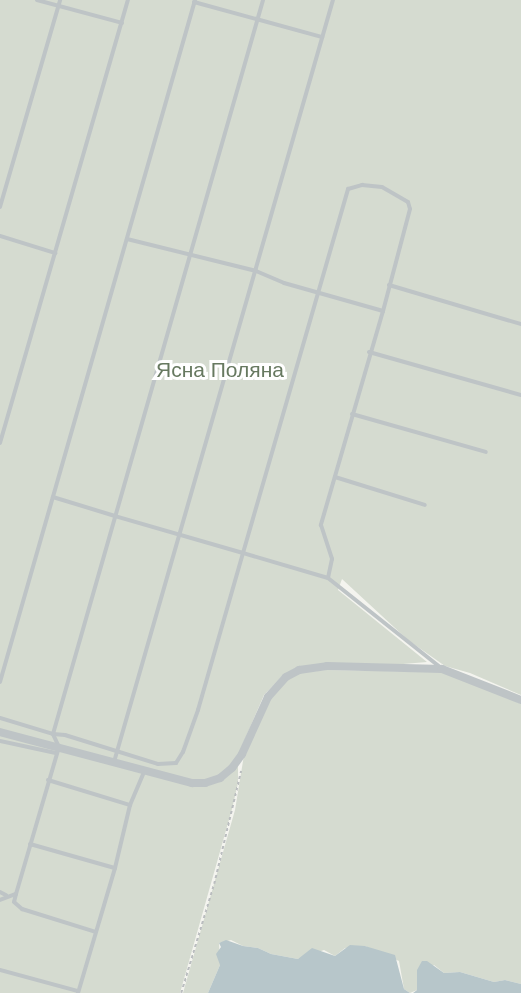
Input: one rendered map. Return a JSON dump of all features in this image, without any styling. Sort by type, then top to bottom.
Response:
[{"type":"street","points":[[0,732],[57,750],[114,762],[192,783],[212,782],[224,776],[242,754],[257,716],[268,697],[286,677],[299,670],[327,666],[442,669],[521,700]]},
{"type":"lane","points":[[37,0],[122,23]]},
{"type":"lane","points":[[0,207],[60,0]]},
{"type":"lane","points":[[0,443],[129,0]]},
{"type":"lane","points":[[96,932],[22,909],[14,902],[57,750],[53,734],[263,0]]},
{"type":"lane","points":[[114,762],[333,0]]},
{"type":"lane","points":[[0,682],[195,1],[322,37]]},
{"type":"lane","points":[[0,718],[164,765],[176,763],[183,752],[243,553],[348,189],[362,185],[391,190],[408,202],[410,209],[321,525],[332,559],[328,578]]},
{"type":"lane","points":[[0,236],[55,253]]},
{"type":"lane","points":[[127,239],[256,271],[318,293],[382,311]]},
{"type":"lane","points":[[389,285],[521,324]]},
{"type":"lane","points":[[369,352],[521,395]]},
{"type":"lane","points":[[352,414],[486,452]]},
{"type":"lane","points":[[334,477],[425,505]]},
{"type":"lane","points":[[53,497],[328,578],[442,669]]},
{"type":"lane","points":[[0,741],[57,750]]},
{"type":"lane","points":[[0,970],[78,992],[115,868],[130,805],[144,771]]},
{"type":"lane","points":[[48,780],[130,805]]},
{"type":"lane","points":[[30,843],[115,868]]},
{"type":"lane","points":[[0,892],[6,895],[16,894]]},
{"type":"lane","points":[[0,900],[6,895]]},
{"type":"path","points":[[181,993],[234,809],[240,782],[242,754]]},
{"type":"green space","name":"Ясна Поляна","points":[[0,0],[521,0],[521,695],[470,673],[445,666],[408,640],[342,579],[338,590],[427,662],[284,674],[264,695],[238,755],[238,783],[232,809],[180,993],[0,993]]},
{"type":"green space","points":[[326,670],[441,672],[468,680],[521,704],[521,984],[505,980],[494,982],[460,972],[444,973],[434,965],[417,976],[417,990],[410,993],[404,989],[399,961],[365,946],[345,948],[335,956],[324,950],[298,959],[271,954],[231,940],[219,943],[220,965],[208,993],[183,993],[235,810],[244,755],[270,699],[287,680],[300,673]]},
{"type":"shaded area","points":[[226,940],[258,948],[271,954],[298,959],[312,948],[335,956],[350,945],[365,946],[395,955],[404,989],[410,993],[208,993],[220,965],[216,954],[221,947],[219,943]]},
{"type":"shaded area","points":[[422,961],[427,961],[444,973],[460,972],[494,982],[505,980],[521,984],[521,993],[413,993],[417,990],[417,970]]}]
